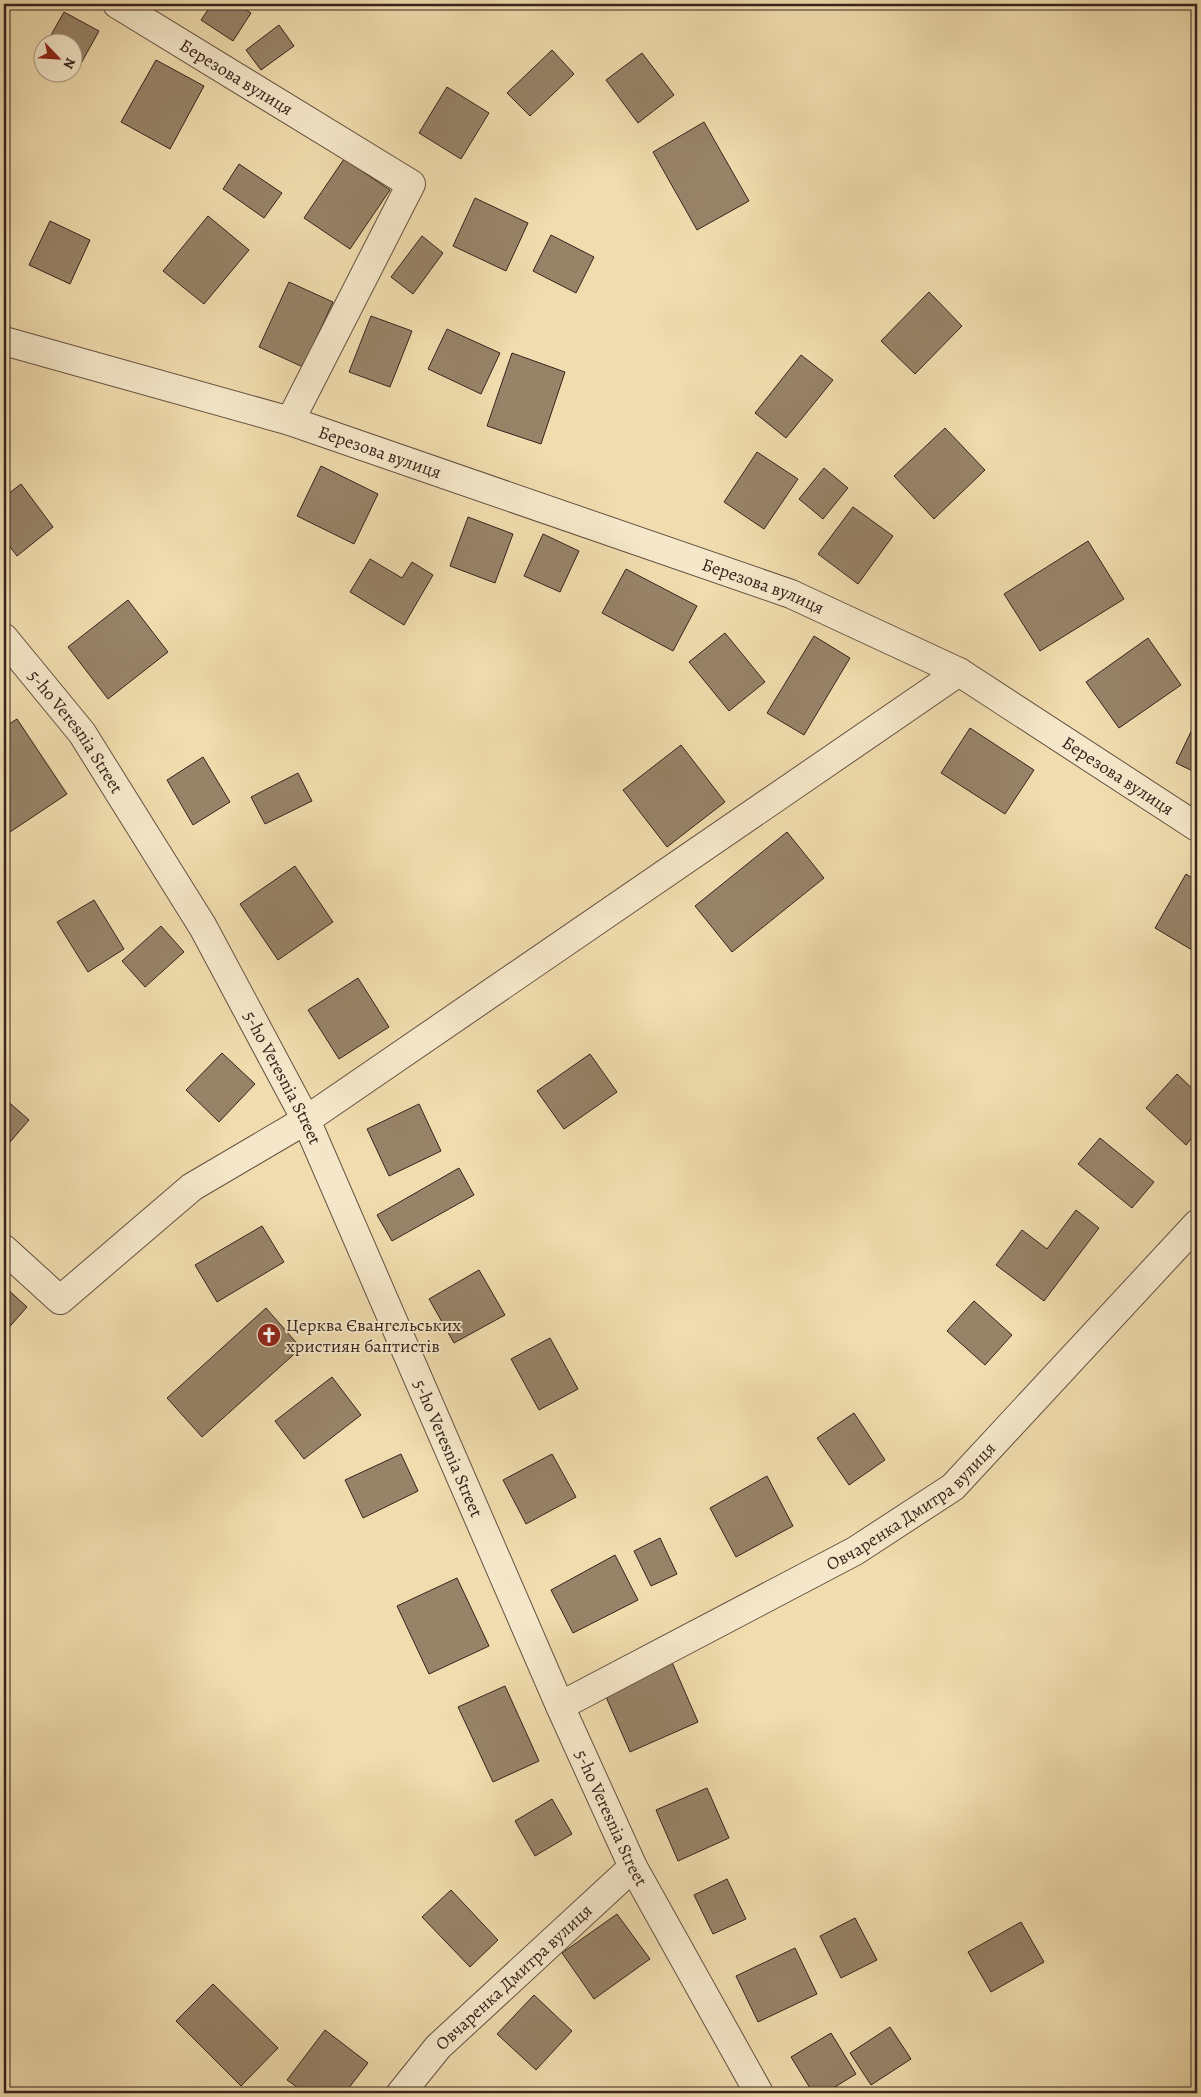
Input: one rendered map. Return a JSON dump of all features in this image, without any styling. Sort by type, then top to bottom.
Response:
[{"type":"street","name":"Березова вулиця","points":[[116,4],[411,184],[290,421]]},
{"type":"street","name":"Березова вулиця","points":[[4,341],[290,421],[791,594],[959,672],[1197,827]]},
{"type":"street","name":"5-ho Veresnia Street","points":[[4,638],[82,733],[203,927],[306,1120],[560,1706],[633,1867],[759,2093]]},
{"type":"street","points":[[4,1249],[60,1300],[192,1187],[306,1120],[959,672]]},
{"type":"street","name":"Овчаренка Дмитра вулиця","points":[[560,1706],[854,1551],[953,1487],[1197,1224]]},
{"type":"street","name":"Овчаренка Дмитра вулиця","points":[[401,2093],[438,2047],[633,1867]]},
{"type":"building","points":[[212,4],[237,4],[251,13],[233,41],[201,20]]},
{"type":"building","points":[[64,12],[99,31],[82,62],[82,32],[53,32]]},
{"type":"building","points":[[279,25],[294,46],[261,70],[246,50]]},
{"type":"building","points":[[552,50],[574,74],[530,116],[507,93]]},
{"type":"building","points":[[642,53],[674,95],[638,123],[606,80]]},
{"type":"building","points":[[156,60],[204,86],[170,149],[121,122]]},
{"type":"building","points":[[447,87],[489,113],[461,159],[419,133]]},
{"type":"building","points":[[704,122],[749,201],[697,230],[653,152]]},
{"type":"building","points":[[344,159],[390,190],[350,249],[304,218]]},
{"type":"building","points":[[239,164],[282,193],[264,218],[223,189]]},
{"type":"building","points":[[475,198],[528,223],[506,271],[453,246]]},
{"type":"building","points":[[208,216],[249,250],[204,304],[163,271]]},
{"type":"building","points":[[50,221],[90,240],[70,284],[29,265]]},
{"type":"building","points":[[551,235],[594,257],[576,293],[533,271]]},
{"type":"building","points":[[422,236],[443,253],[413,294],[391,277]]},
{"type":"building","points":[[289,282],[333,302],[303,367],[259,347]]},
{"type":"building","points":[[929,292],[962,326],[915,374],[881,341]]},
{"type":"building","points":[[371,316],[412,331],[390,387],[349,372]]},
{"type":"building","points":[[447,329],[500,353],[481,394],[428,369]]},
{"type":"building","points":[[512,353],[565,372],[541,444],[487,426]]},
{"type":"building","points":[[801,355],[833,380],[786,438],[755,413]]},
{"type":"building","points":[[945,428],[985,470],[934,519],[894,476]]},
{"type":"building","points":[[757,452],[798,479],[764,529],[724,502]]},
{"type":"building","points":[[321,466],[378,494],[354,544],[297,516]]},
{"type":"building","points":[[824,468],[848,488],[823,519],[799,499]]},
{"type":"building","points":[[21,484],[53,527],[17,556],[4,539],[4,497]]},
{"type":"building","points":[[853,507],[893,536],[858,584],[818,554]]},
{"type":"building","points":[[468,517],[513,534],[495,583],[450,566]]},
{"type":"building","points":[[543,534],[579,551],[560,592],[524,576]]},
{"type":"building","points":[[1088,541],[1124,599],[1040,651],[1004,594]]},
{"type":"building","points":[[370,559],[402,578],[412,562],[433,575],[404,625],[350,592]]},
{"type":"building","points":[[626,569],[697,606],[673,651],[602,613]]},
{"type":"building","points":[[128,600],[168,652],[108,699],[68,647]]},
{"type":"building","points":[[725,633],[765,682],[729,711],[689,662]]},
{"type":"building","points":[[814,636],[850,658],[804,735],[767,713]]},
{"type":"building","points":[[1148,638],[1181,685],[1119,728],[1086,682]]},
{"type":"building","points":[[17,719],[67,794],[4,836],[4,727]]},
{"type":"building","points":[[1197,719],[1197,773],[1176,763]]},
{"type":"building","points":[[970,728],[1034,770],[1005,814],[941,773]]},
{"type":"building","points":[[681,745],[725,802],[667,847],[623,790]]},
{"type":"building","points":[[203,757],[230,802],[193,825],[167,780]]},
{"type":"building","points":[[298,773],[312,801],[265,824],[251,797]]},
{"type":"building","points":[[787,832],[824,878],[732,952],[695,906]]},
{"type":"building","points":[[295,866],[333,922],[278,960],[240,904]]},
{"type":"building","points":[[1186,874],[1197,881],[1197,953],[1155,928]]},
{"type":"building","points":[[94,900],[124,949],[88,972],[57,922]]},
{"type":"building","points":[[161,926],[184,952],[145,987],[122,961]]},
{"type":"building","points":[[358,978],[389,1027],[339,1059],[308,1010]]},
{"type":"building","points":[[222,1053],[255,1084],[219,1122],[186,1090]]},
{"type":"building","points":[[590,1054],[617,1092],[564,1129],[537,1091]]},
{"type":"building","points":[[1177,1074],[1197,1093],[1197,1132],[1186,1145],[1146,1108]]},
{"type":"building","points":[[4,1098],[29,1120],[4,1149]]},
{"type":"building","points":[[419,1104],[441,1151],[389,1176],[367,1129]]},
{"type":"building","points":[[1100,1138],[1154,1182],[1132,1208],[1078,1164]]},
{"type":"building","points":[[459,1168],[474,1195],[392,1241],[377,1215]]},
{"type":"building","points":[[1076,1210],[1099,1228],[1044,1301],[996,1265],[1022,1230],[1047,1249]]},
{"type":"building","points":[[262,1226],[284,1262],[217,1302],[195,1265]]},
{"type":"building","points":[[479,1270],[505,1315],[454,1343],[429,1299]]},
{"type":"building","points":[[4,1286],[27,1307],[4,1333]]},
{"type":"building","points":[[974,1301],[1012,1335],[985,1365],[947,1331]]},
{"type":"building","points":[[266,1308],[301,1348],[202,1437],[167,1398]]},
{"type":"building","points":[[550,1338],[578,1389],[539,1410],[511,1359]]},
{"type":"building","points":[[332,1377],[361,1415],[304,1459],[275,1421]]},
{"type":"building","points":[[854,1413],[885,1460],[849,1485],[817,1438]]},
{"type":"building","points":[[401,1454],[418,1491],[363,1518],[345,1480]]},
{"type":"building","points":[[552,1454],[576,1497],[526,1524],[503,1480]]},
{"type":"building","points":[[767,1476],[793,1526],[736,1557],[710,1508]]},
{"type":"building","points":[[660,1538],[677,1574],[651,1586],[634,1551]]},
{"type":"building","points":[[615,1555],[638,1600],[573,1633],[551,1590]]},
{"type":"building","points":[[457,1578],[489,1646],[429,1674],[397,1606]]},
{"type":"building","points":[[671,1660],[698,1722],[630,1752],[603,1690]]},
{"type":"building","points":[[505,1686],[539,1761],[493,1782],[458,1707]]},
{"type":"building","points":[[707,1788],[729,1838],[678,1861],[656,1810]]},
{"type":"building","points":[[552,1799],[572,1834],[535,1856],[515,1821]]},
{"type":"building","points":[[727,1879],[746,1919],[713,1934],[694,1895]]},
{"type":"building","points":[[451,1890],[498,1940],[470,1967],[422,1917]]},
{"type":"building","points":[[617,1914],[650,1959],[594,1999],[562,1953]]},
{"type":"building","points":[[855,1918],[877,1960],[841,1978],[820,1936]]},
{"type":"building","points":[[1021,1922],[1044,1962],[991,1992],[968,1952]]},
{"type":"building","points":[[795,1948],[817,1994],[758,2022],[736,1976]]},
{"type":"building","points":[[213,1984],[278,2048],[241,2086],[176,2021]]},
{"type":"building","points":[[534,1995],[572,2031],[536,2070],[497,2034]]},
{"type":"building","points":[[890,2027],[911,2059],[871,2085],[850,2053]]},
{"type":"building","points":[[325,2030],[368,2063],[345,2093],[305,2093],[287,2080]]},
{"type":"building","points":[[831,2033],[856,2074],[825,2093],[813,2093],[791,2057]]},
{"type":"place","name":"Церква Євангельських християн баптистів","points":[[269,1335]]}]
